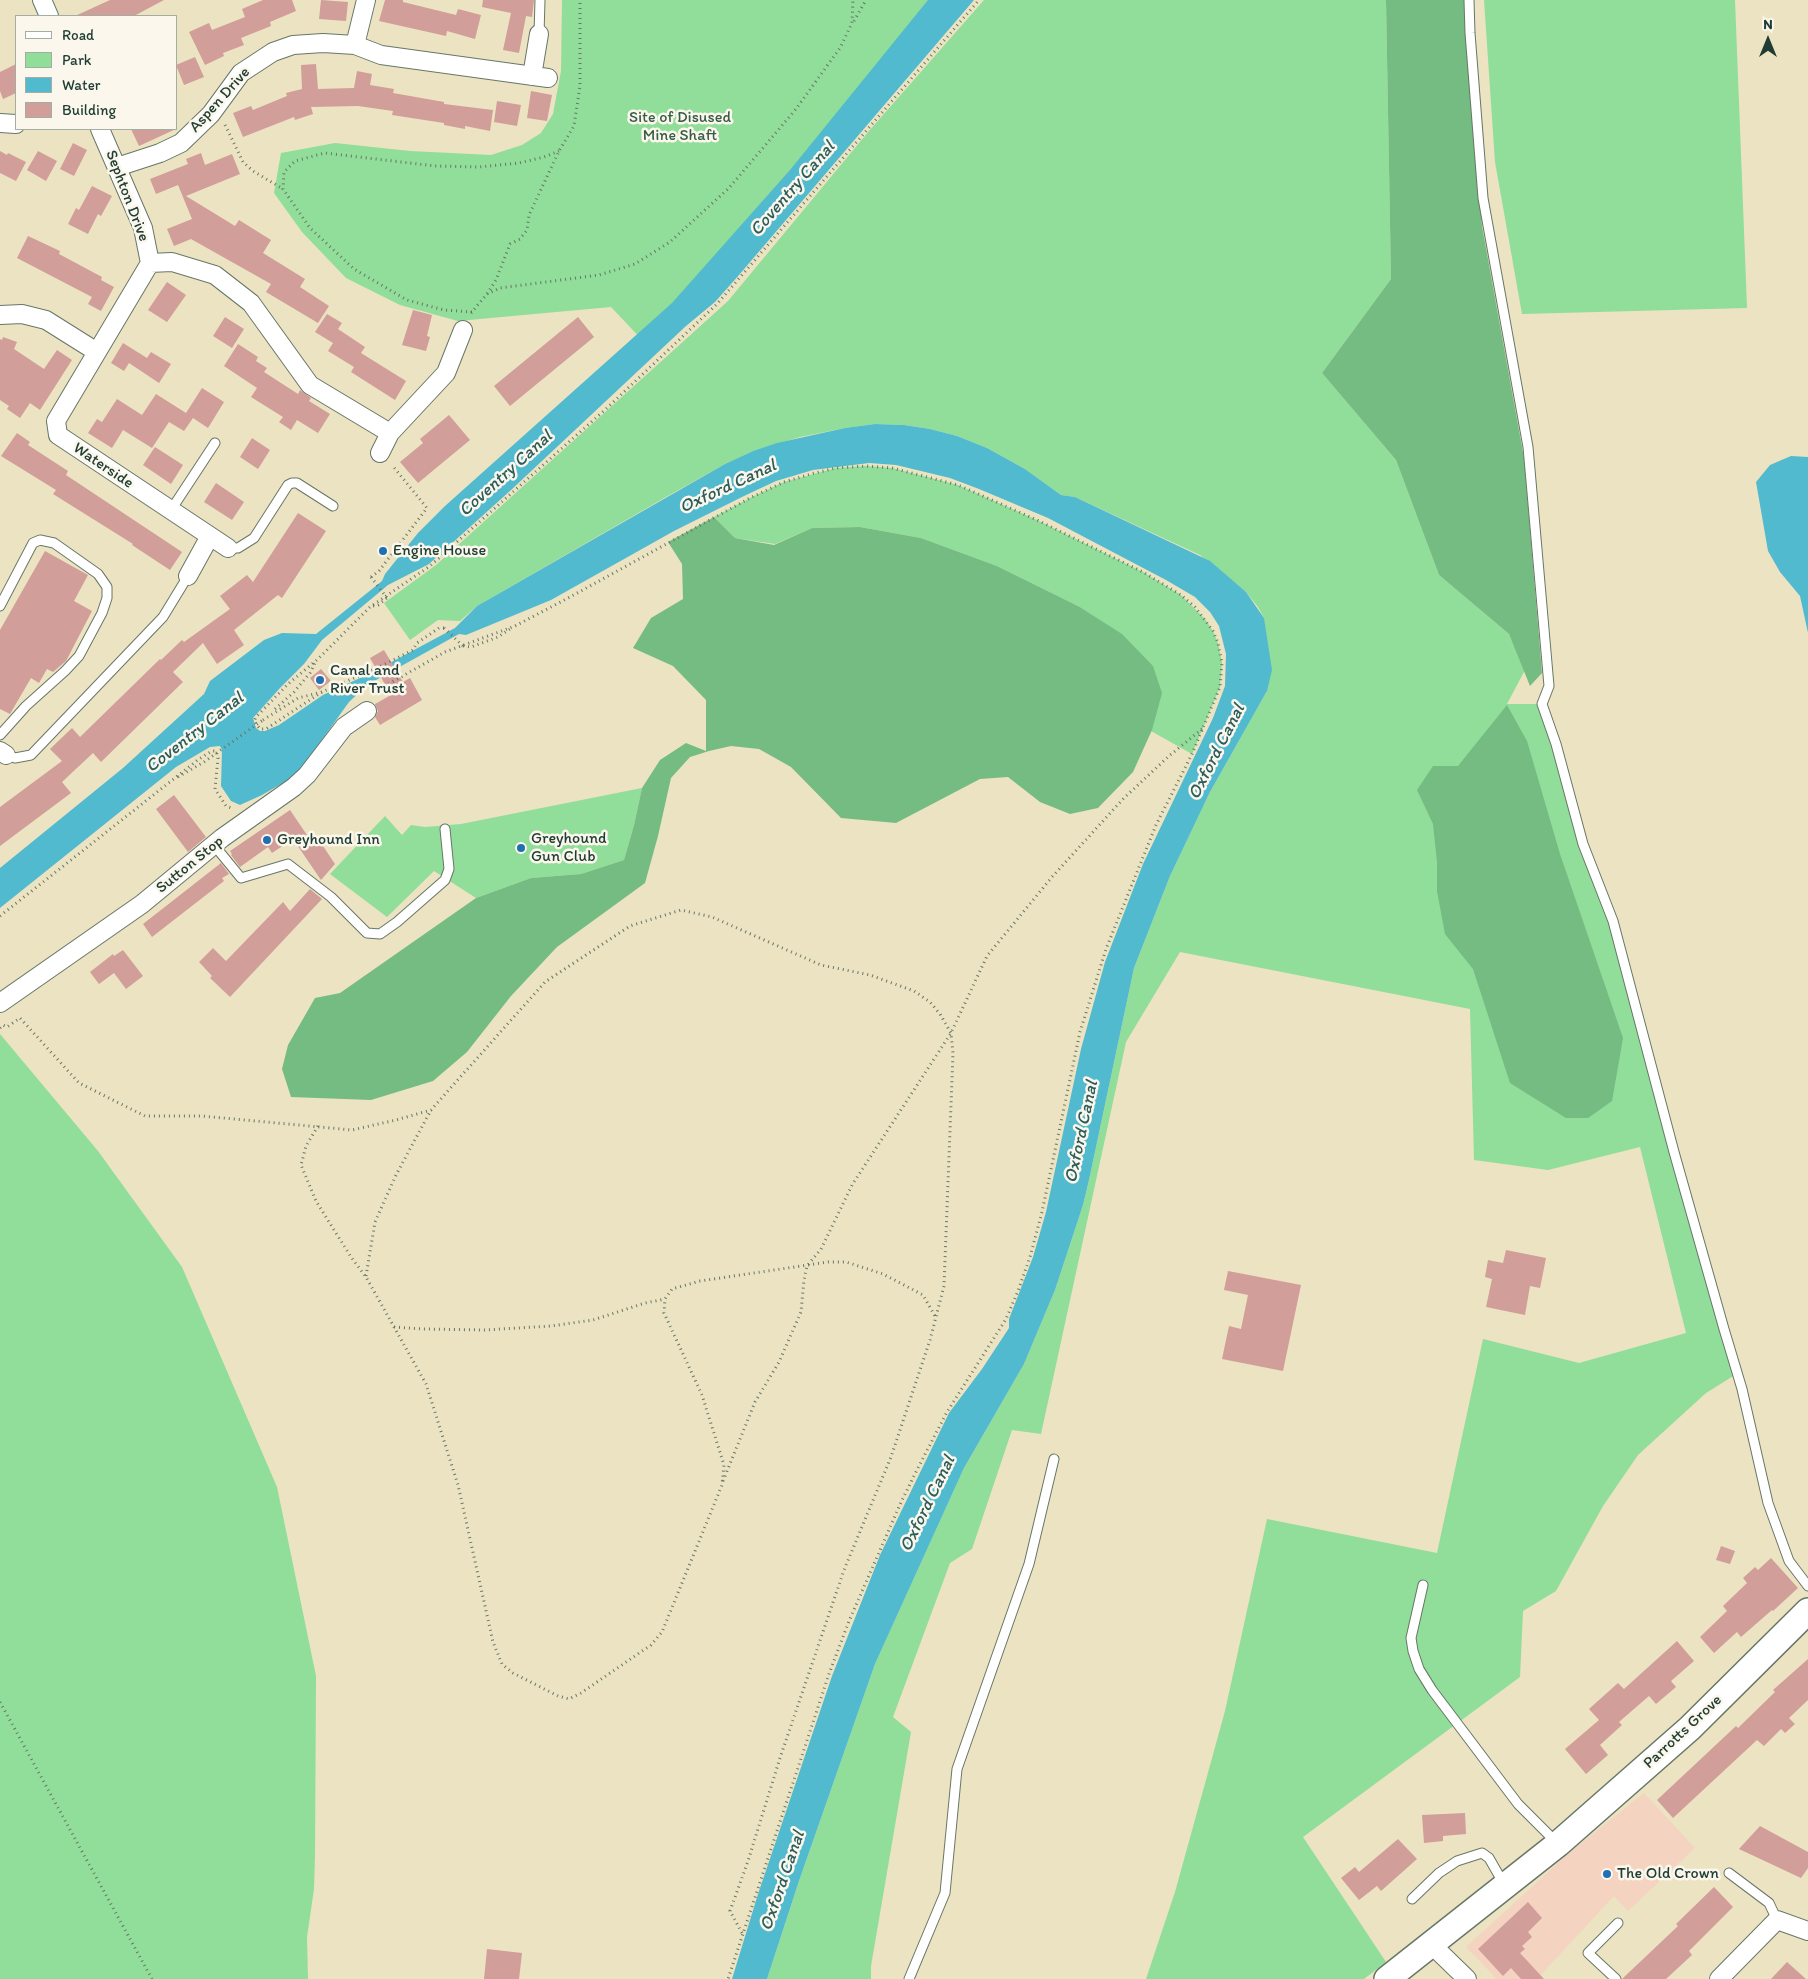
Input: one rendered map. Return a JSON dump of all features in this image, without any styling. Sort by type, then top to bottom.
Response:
[{"type":"main road","name":"Parrotts Grove","points":[[1387,1979],[1556,1846],[1690,1728],[1808,1611]]},
{"type":"street","points":[[43,0],[49,15]]},
{"type":"street","points":[[354,45],[366,0]]},
{"type":"street","name":"Aspen Drive","points":[[118,167],[160,153],[181,143],[211,114],[241,73],[273,52],[293,45],[322,43],[354,45],[380,55],[540,77],[539,34]]},
{"type":"street","points":[[0,123],[15,124]]},
{"type":"street","name":"Sephton Drive","points":[[97,352],[150,263],[143,228],[100,130]]},
{"type":"street","points":[[150,263],[172,262],[215,275],[251,303],[310,385],[390,432]]},
{"type":"street","points":[[0,315],[22,314],[46,320],[97,352]]},
{"type":"street","points":[[380,453],[390,432],[446,374],[464,330]]},
{"type":"street","name":"Waterside","points":[[97,352],[56,421],[58,435],[228,548]]},
{"type":"street","points":[[188,576],[210,536]]},
{"type":"street","name":"Sutton Stop","points":[[0,1003],[142,904],[214,845],[294,786],[307,775],[344,727],[368,703]]},
{"type":"street","points":[[1719,1979],[1777,1920],[1808,1931]]},
{"type":"street","points":[[1431,1944],[1467,1979]]},
{"type":"lane","points":[[539,34],[540,0]]},
{"type":"lane","points":[[1469,0],[1483,198],[1528,447],[1549,686],[1542,704],[1556,744],[1583,844],[1613,921],[1674,1152],[1742,1388],[1768,1503],[1789,1561],[1808,1586]]},
{"type":"lane","points":[[171,510],[215,443]]},
{"type":"lane","points":[[228,548],[238,548],[254,538],[288,485],[292,483],[297,483],[333,506]]},
{"type":"lane","points":[[0,606],[25,556],[33,543],[40,540],[54,543],[62,548],[98,574],[107,587],[107,598],[102,613],[79,656],[26,706],[0,735]]},
{"type":"lane","points":[[3,753],[15,758],[31,755],[163,617],[188,576]]},
{"type":"lane","points":[[214,845],[241,878],[288,864],[330,897],[367,933],[380,934],[397,922],[445,880],[449,869],[445,829]]},
{"type":"lane","points":[[909,1979],[945,1894],[957,1769],[1028,1564],[1054,1459]]},
{"type":"lane","points":[[1423,1586],[1411,1638],[1419,1669],[1432,1690],[1518,1804],[1556,1846]]},
{"type":"lane","points":[[1412,1899],[1439,1873],[1457,1861],[1482,1853],[1489,1858],[1505,1886]]},
{"type":"lane","points":[[1729,1873],[1769,1903],[1777,1920]]},
{"type":"lane","points":[[1616,1979],[1588,1952],[1618,1923]]},
{"type":"path","points":[[464,330],[472,312],[496,280],[510,244],[520,239],[527,230],[529,215],[559,151],[574,126],[580,86],[580,0]]},
{"type":"path","points":[[852,23],[853,0]]},
{"type":"path","points":[[487,294],[500,288],[599,275],[635,264],[670,242],[729,188],[796,109],[840,48],[866,0]]},
{"type":"path","points":[[322,692],[266,729],[260,729],[254,721],[288,684],[318,659],[370,607],[430,566],[600,414],[717,304],[979,0]]},
{"type":"path","points":[[211,114],[218,117],[224,124],[243,162],[253,171],[283,189],[310,228],[354,269],[407,300],[444,310],[472,312]]},
{"type":"path","points":[[283,189],[284,172],[295,161],[325,153],[435,166],[479,167],[519,163],[559,151]]},
{"type":"path","points":[[370,607],[378,605],[387,598],[371,577],[379,571],[427,508],[386,457],[380,453]]},
{"type":"path","points":[[268,716],[298,698],[322,692],[413,650],[417,643],[438,628],[444,628],[463,646],[471,647],[498,637],[750,498],[784,482],[836,468],[866,466],[892,468],[958,485],[1037,520],[1134,568],[1181,595],[1200,613],[1213,631],[1218,643],[1222,663],[1220,687],[1203,729],[1156,825],[1106,949],[1080,1032],[1042,1212],[1030,1257],[1018,1290],[1001,1327],[947,1412],[902,1500],[878,1554],[829,1674],[728,1979]]},
{"type":"path","points":[[368,703],[444,652],[515,626]]},
{"type":"path","points":[[169,782],[204,762],[268,716],[294,692],[310,673],[318,659]]},
{"type":"path","points":[[318,1126],[306,1146],[301,1165],[316,1201],[351,1257],[366,1276],[426,1384],[458,1485],[493,1642],[502,1664],[513,1673],[558,1696],[570,1699],[652,1645],[662,1632],[755,1402],[779,1362],[801,1312],[804,1280],[808,1266],[821,1250],[852,1185],[951,1033],[987,956],[1046,884],[1123,799],[1169,756],[1203,729]]},
{"type":"path","points":[[0,916],[198,758],[212,751],[216,751],[218,758],[215,789],[226,806],[238,812]]},
{"type":"path","points":[[366,1276],[375,1222],[396,1175],[432,1110],[544,982],[630,926],[681,910],[712,917],[821,965],[870,975],[914,991],[930,1002],[940,1014],[951,1033],[953,1053],[944,1286],[930,1340],[891,1457],[844,1570],[730,1910],[742,1933]]},
{"type":"path","points":[[0,1028],[4,1025],[7,1027],[20,1018],[79,1083],[145,1116],[202,1116],[352,1130],[432,1110]]},
{"type":"path","points":[[722,1485],[724,1465],[717,1438],[702,1395],[664,1313],[665,1299],[672,1289],[700,1281],[828,1262],[846,1262],[883,1274],[922,1295],[935,1316]]},
{"type":"path","points":[[394,1327],[424,1330],[485,1330],[551,1326],[592,1320],[645,1303],[665,1299]]},
{"type":"path","points":[[0,1702],[152,1979]]},
{"type":"shaded area","name":"The Old Crown","points":[[1644,1793],[1695,1848],[1628,1911],[1614,1896],[1537,1979],[1497,1979],[1466,1947],[1570,1852]]},
{"type":"green space","name":"Site of Disused Mine Shaft","points":[[562,0],[956,0],[647,345],[611,307],[458,321],[400,305],[346,278],[302,232],[274,193],[281,153],[335,143],[410,151],[491,155],[522,145],[541,133],[553,114],[561,71]]},
{"type":"green space","points":[[984,0],[1386,0],[1391,279],[1322,373],[1396,460],[1439,575],[1509,634],[1525,670],[1507,704],[1542,704],[1583,844],[1613,921],[1738,1373],[1706,1393],[1638,1455],[1603,1506],[1556,1591],[1523,1611],[1520,1677],[1303,1837],[1386,1962],[1364,1979],[1146,1979],[1175,1892],[1225,1711],[1267,1519],[1437,1553],[1483,1339],[1579,1363],[1686,1333],[1640,1147],[1548,1170],[1474,1160],[1470,1009],[1180,952],[1126,1042],[1041,1434],[1012,1430],[972,1549],[950,1563],[893,1717],[911,1732],[871,1966],[871,1979],[767,1979],[799,1881],[875,1664],[964,1468],[1024,1364],[1055,1290],[1083,1205],[1134,968],[1170,876],[1210,792],[1267,691],[1264,618],[1258,607],[1246,592],[1200,555],[1075,497],[1061,495],[1025,469],[987,448],[957,436],[930,429],[904,425],[875,424],[800,437],[753,451],[725,464],[477,606],[460,621],[438,620],[410,640],[384,603],[436,565],[728,301],[869,131]]},
{"type":"green space","points":[[1386,0],[1466,0],[1469,75],[1482,226],[1524,458],[1542,673],[1530,686],[1509,634],[1439,575],[1396,460],[1322,373],[1391,279]]},
{"type":"green space","points":[[1484,0],[1735,0],[1747,308],[1522,314],[1495,162]]},
{"type":"green space","points":[[866,466],[892,468],[958,485],[1037,520],[1143,572],[1181,595],[1205,619],[1213,631],[1218,643],[1222,663],[1220,687],[1192,754],[1151,731],[1078,606],[997,566],[921,538],[860,527],[812,528],[775,544],[735,538],[714,517],[784,482],[836,468]]},
{"type":"green space","points":[[714,517],[735,538],[774,545],[812,528],[860,527],[921,538],[997,566],[1078,606],[1122,634],[1153,666],[1162,693],[1152,730],[1133,772],[1098,808],[1070,814],[1040,802],[1008,777],[980,779],[896,823],[841,818],[791,767],[759,749],[731,746],[690,757],[671,778],[645,883],[557,947],[511,996],[467,1052],[433,1081],[371,1100],[291,1097],[282,1069],[288,1045],[315,998],[340,993],[476,898],[531,878],[581,874],[624,860],[642,788],[660,760],[686,743],[706,751],[706,700],[673,666],[633,648],[651,618],[683,599],[682,564],[668,542]]},
{"type":"green space","points":[[1507,705],[1527,741],[1560,854],[1623,1038],[1612,1101],[1588,1118],[1566,1118],[1510,1083],[1473,969],[1445,934],[1437,891],[1437,862],[1433,824],[1417,790],[1433,766],[1458,766]]},
{"type":"green space","name":"Greyhound Gun Club","points":[[642,788],[624,860],[581,874],[531,878],[476,898],[434,871],[387,917],[330,874],[385,816],[402,835],[411,825],[425,827],[461,824]]},
{"type":"green space","points":[[0,1034],[98,1151],[182,1267],[277,1487],[316,1676],[315,1856],[314,1889],[307,1937],[308,1979],[0,1979]]},
{"type":"water","points":[[928,0],[974,0],[715,302],[686,326],[429,564],[388,585],[322,640],[304,664],[253,718],[256,728],[260,731],[265,731],[279,725],[323,695],[373,672],[455,628],[477,606],[725,464],[753,451],[777,443],[845,428],[875,424],[904,425],[930,429],[957,436],[987,448],[1025,469],[1061,495],[1075,497],[1210,561],[1246,592],[1264,618],[1272,670],[1267,691],[1210,792],[1170,876],[1134,968],[1083,1205],[1055,1290],[1024,1364],[964,1468],[875,1664],[799,1881],[767,1979],[732,1979],[758,1894],[832,1676],[880,1555],[949,1413],[982,1369],[1009,1328],[1009,1319],[1033,1257],[1046,1212],[1081,1049],[1105,962],[1143,864],[1213,718],[1225,686],[1226,654],[1219,626],[1210,612],[1195,597],[1166,580],[1048,518],[950,478],[896,465],[869,463],[813,470],[776,481],[744,496],[674,531],[551,600],[466,635],[459,634],[367,685],[349,702],[301,769],[288,780],[262,795],[240,805],[231,801],[221,786],[222,750],[220,746],[210,747],[176,767],[0,908],[0,868],[123,768],[204,694],[210,681],[264,640],[282,633],[316,634],[382,581],[385,574],[418,533],[445,506],[672,303],[790,170]]},
{"type":"water","points":[[1791,456],[1808,457],[1808,633],[1800,596],[1780,572],[1768,551],[1756,482],[1770,465]]},
{"type":"building","points":[[110,0],[164,0],[136,15],[77,15]]},
{"type":"building","points":[[263,0],[292,0],[296,11],[270,22],[271,26],[241,38],[244,45],[223,53],[224,56],[205,65],[189,32],[209,23],[212,30],[245,17],[242,9]]},
{"type":"building","points":[[321,0],[348,2],[346,21],[319,19]]},
{"type":"building","points":[[385,0],[403,0],[403,2],[456,15],[458,9],[481,15],[475,39],[447,31],[446,36],[379,21]]},
{"type":"building","points":[[483,0],[534,0],[532,17],[526,16],[519,53],[503,50],[511,13],[482,7]]},
{"type":"building","points":[[195,57],[204,77],[184,85],[178,70],[178,64]]},
{"type":"building","points":[[15,64],[15,93],[3,99],[0,91],[0,72]]},
{"type":"building","points":[[316,64],[318,89],[354,88],[357,71],[372,74],[370,85],[394,89],[393,93],[444,102],[444,104],[493,110],[490,131],[465,126],[465,129],[444,125],[444,123],[392,115],[393,111],[358,106],[311,107],[313,114],[295,120],[294,117],[243,137],[233,113],[251,106],[253,110],[287,96],[286,93],[302,89],[301,65]]},
{"type":"building","points":[[531,91],[552,95],[547,121],[527,118]]},
{"type":"building","points":[[497,101],[521,105],[517,126],[494,122]]},
{"type":"building","points":[[131,130],[174,130],[139,146]]},
{"type":"building","points":[[73,143],[87,150],[74,176],[60,169]]},
{"type":"building","points":[[0,151],[26,162],[16,181],[0,173]]},
{"type":"building","points":[[38,151],[57,161],[46,181],[27,170]]},
{"type":"building","points":[[201,153],[205,165],[232,154],[240,174],[186,196],[235,226],[239,220],[271,240],[263,253],[305,279],[300,287],[329,306],[318,323],[266,292],[271,284],[191,239],[174,246],[167,229],[192,219],[178,185],[156,194],[150,179],[188,164],[186,159]]},
{"type":"building","points":[[92,186],[112,196],[101,216],[98,214],[88,234],[68,224],[76,208],[79,210]]},
{"type":"building","points":[[28,236],[60,251],[59,254],[102,277],[101,280],[114,287],[101,311],[88,304],[92,297],[17,258]]},
{"type":"building","points":[[167,282],[186,295],[167,322],[148,310]]},
{"type":"building","points":[[413,310],[432,315],[427,336],[430,337],[426,351],[402,345]]},
{"type":"building","points":[[327,314],[342,323],[338,329],[365,347],[361,353],[406,381],[395,400],[351,372],[354,367],[328,351],[333,343],[315,332]]},
{"type":"building","points":[[225,317],[244,329],[232,348],[213,336]]},
{"type":"building","points":[[578,317],[594,337],[510,406],[494,386]]},
{"type":"building","points":[[3,337],[17,342],[14,349],[44,369],[57,350],[72,360],[40,410],[30,403],[20,418],[7,409],[9,406],[0,400],[0,339],[2,340]]},
{"type":"building","points":[[123,343],[147,358],[151,352],[171,364],[159,383],[129,363],[124,371],[111,363]]},
{"type":"building","points":[[238,344],[258,357],[256,361],[267,368],[264,372],[298,394],[300,390],[311,398],[309,401],[330,414],[318,433],[297,420],[291,430],[279,422],[283,417],[251,397],[257,388],[224,366]]},
{"type":"building","points":[[202,388],[224,402],[208,428],[193,418],[184,431],[169,422],[152,448],[123,430],[112,448],[88,433],[97,419],[102,422],[117,399],[142,415],[156,394],[186,413]]},
{"type":"building","points":[[449,415],[470,440],[418,483],[400,462],[423,443],[420,439]]},
{"type":"building","points":[[17,433],[30,442],[28,445],[68,471],[66,475],[182,552],[170,570],[133,544],[53,494],[56,490],[1,456]]},
{"type":"building","points":[[252,438],[270,450],[258,469],[240,457]]},
{"type":"building","points":[[155,447],[183,465],[171,484],[143,465]]},
{"type":"building","points":[[216,483],[244,502],[232,520],[204,502]]},
{"type":"building","points":[[298,513],[326,531],[282,598],[278,595],[234,630],[244,645],[217,664],[203,643],[173,672],[183,682],[101,762],[93,753],[62,782],[71,793],[0,846],[0,807],[62,761],[50,749],[72,728],[80,737],[182,640],[184,642],[230,609],[220,596],[247,575],[253,582]]},
{"type":"building","points":[[45,551],[88,575],[74,601],[92,611],[66,661],[53,672],[47,669],[39,683],[31,678],[10,714],[0,709],[0,630]]},
{"type":"building","points":[[384,650],[403,682],[410,678],[422,700],[380,725],[375,717],[378,711],[375,704],[391,695],[370,658]]},
{"type":"building","name":"Canal and River Trust","points":[[321,669],[331,681],[319,690],[310,678]]},
{"type":"building","points":[[174,795],[206,837],[188,852],[156,809]]},
{"type":"building","name":"Greyhound Inn","points":[[290,810],[309,838],[315,834],[335,864],[321,880],[293,839],[272,853],[268,847],[240,867],[231,855],[230,851]]},
{"type":"building","points":[[221,863],[229,874],[222,878],[224,881],[152,937],[143,924]]},
{"type":"building","points":[[310,889],[322,899],[230,997],[210,978],[212,976],[199,962],[213,948],[226,961],[283,902],[290,911]]},
{"type":"building","points":[[123,950],[143,976],[126,989],[114,973],[99,984],[90,972],[113,954],[114,956]]},
{"type":"building","points":[[1506,1250],[1546,1258],[1540,1288],[1530,1286],[1525,1315],[1486,1307],[1492,1279],[1485,1277],[1488,1260],[1503,1263]]},
{"type":"building","points":[[1228,1271],[1301,1285],[1283,1371],[1222,1359],[1229,1326],[1241,1329],[1248,1295],[1224,1290]]},
{"type":"building","points":[[1721,1546],[1735,1551],[1730,1564],[1716,1560]]},
{"type":"building","points":[[1771,1558],[1798,1588],[1741,1637],[1737,1632],[1714,1653],[1700,1637],[1727,1611],[1723,1606],[1747,1583],[1743,1578],[1755,1567],[1758,1570]]},
{"type":"building","points":[[1677,1641],[1694,1661],[1671,1681],[1676,1687],[1656,1704],[1649,1696],[1619,1722],[1622,1725],[1600,1745],[1608,1755],[1586,1774],[1565,1749],[1599,1720],[1589,1709],[1618,1683],[1624,1689]]},
{"type":"building","points":[[1808,1659],[1808,1700],[1789,1718],[1795,1724],[1785,1733],[1781,1729],[1764,1746],[1757,1740],[1673,1818],[1657,1800],[1736,1726],[1738,1728],[1775,1692],[1773,1690]]},
{"type":"building","points":[[1465,1813],[1466,1834],[1443,1836],[1443,1841],[1424,1843],[1422,1815]]},
{"type":"building","points":[[1760,1826],[1808,1852],[1808,1868],[1801,1878],[1739,1849]]},
{"type":"building","points":[[1398,1839],[1417,1859],[1381,1891],[1377,1886],[1359,1900],[1341,1878],[1355,1867],[1359,1872]]},
{"type":"building","points":[[1714,1887],[1733,1907],[1689,1951],[1692,1955],[1666,1979],[1622,1979],[1678,1926],[1676,1924]]},
{"type":"building","points":[[1528,1902],[1542,1918],[1528,1932],[1532,1937],[1522,1946],[1525,1949],[1520,1953],[1544,1979],[1521,1979],[1511,1968],[1503,1976],[1478,1949]]},
{"type":"building","points":[[487,1949],[522,1953],[519,1979],[484,1979]]},
{"type":"building","points":[[1787,1962],[1806,1979],[1771,1979]]},
{"type":"place","name":"Engine House","points":[[383,551]]},
{"type":"place","name":"Canal and River Trust","points":[[320,680]]},
{"type":"place","name":"Greyhound Inn","points":[[267,840]]},
{"type":"place","name":"Greyhound Gun Club","points":[[521,848]]},
{"type":"place","name":"The Old Crown","points":[[1607,1874]]},
{"type":"water label","name":"Coventry Canal","points":[[793,189]]},
{"type":"water label","name":"Coventry Canal","points":[[506,474]]},
{"type":"water label","name":"Oxford Canal","points":[[728,487]]},
{"type":"water label","name":"Coventry Canal","points":[[195,733]]},
{"type":"water label","name":"Oxford Canal","points":[[1217,752]]},
{"type":"water label","name":"Oxford Canal","points":[[1082,1132]]},
{"type":"water label","name":"Oxford Canal","points":[[928,1504]]},
{"type":"water label","name":"Oxford Canal","points":[[783,1881]]}]
